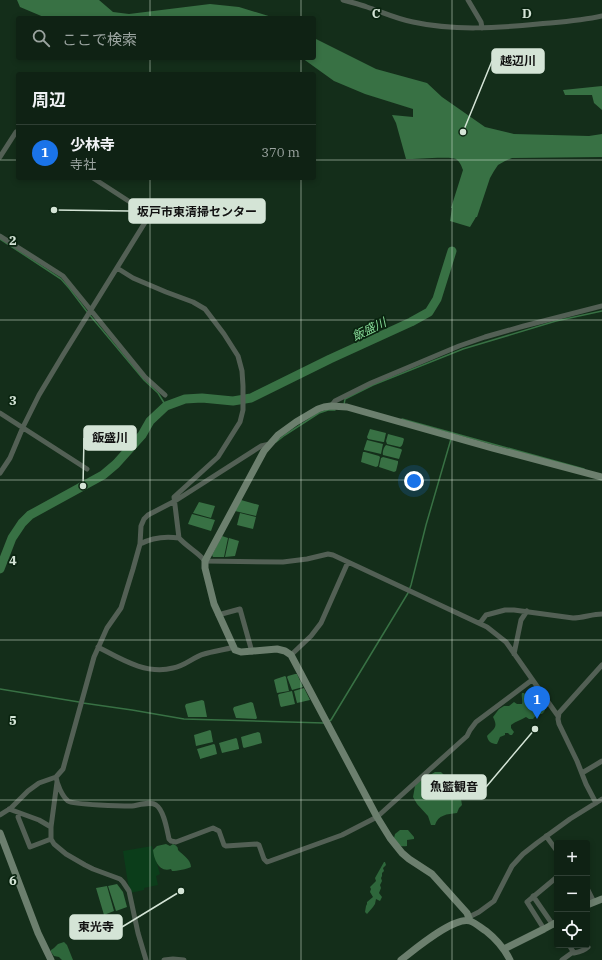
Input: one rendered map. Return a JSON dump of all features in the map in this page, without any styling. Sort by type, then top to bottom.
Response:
[{"type":"street","points":[[343,0],[412,22],[444,27],[482,28],[579,21],[602,16]]},
{"type":"street","points":[[468,0],[481,22],[482,28]]},
{"type":"street","points":[[0,157],[16,132]]},
{"type":"street","points":[[0,473],[10,458],[39,395],[149,216],[147,213],[96,180]]},
{"type":"street","points":[[0,236],[63,276],[146,377],[165,395]]},
{"type":"street","points":[[117,268],[133,278],[193,302],[205,309],[238,356],[242,371],[243,410],[240,422],[223,451],[212,464],[174,497],[179,538]]},
{"type":"street","points":[[331,406],[335,401],[371,383],[459,346],[524,326],[602,306]]},
{"type":"street","points":[[510,960],[504,949],[489,934],[470,919],[467,913],[432,874],[402,853],[390,838],[377,817],[291,655],[285,651],[272,648],[252,652],[241,652],[235,650],[218,615],[211,596],[205,561],[264,451],[278,435],[296,422],[318,409],[331,406],[347,407],[491,448],[602,477]]},
{"type":"street","points":[[0,413],[87,469]]},
{"type":"street","points":[[146,960],[128,891],[123,882],[120,879],[93,869],[66,854],[54,844],[51,839],[56,779],[63,769],[66,761],[94,657],[107,628],[121,608],[134,569],[140,544],[141,526],[144,520],[148,515],[175,501],[262,446],[270,444]]},
{"type":"street","points":[[140,544],[158,538],[179,538],[205,561],[283,562],[307,559],[328,554],[333,555],[480,623],[506,642],[558,716],[559,724],[596,803]]},
{"type":"street","points":[[291,655],[311,636],[321,623],[348,562]]},
{"type":"street","points":[[218,615],[240,609],[252,652]]},
{"type":"street","points":[[480,623],[486,615],[505,610],[527,611],[573,618],[602,614]]},
{"type":"street","points":[[514,654],[521,620],[527,611]]},
{"type":"street","points":[[98,647],[140,667],[154,669],[174,668],[204,654],[234,647]]},
{"type":"street","points":[[558,716],[559,713],[602,665]]},
{"type":"street","points":[[56,779],[64,798],[70,802],[80,804],[130,806],[151,803],[155,804],[162,813],[171,841],[176,842],[213,828],[219,831],[224,845],[226,846],[258,844],[264,859],[267,862],[342,835],[377,817],[467,736],[476,722],[532,680]]},
{"type":"street","points":[[582,773],[602,761]]},
{"type":"street","points":[[0,815],[9,809],[39,782],[56,779]]},
{"type":"street","points":[[401,960],[451,925],[470,919],[494,901],[512,866],[524,854],[570,819],[602,799]]},
{"type":"street","points":[[9,809],[39,820],[51,827]]},
{"type":"street","points":[[19,813],[18,817],[30,847],[51,839]]},
{"type":"street","points":[[0,833],[38,933],[51,960]]},
{"type":"street","points":[[546,836],[554,847]]},
{"type":"street","points":[[544,929],[528,902],[554,879]]},
{"type":"street","points":[[534,896],[554,924]]},
{"type":"street","points":[[590,903],[602,899]]},
{"type":"street","points":[[504,949],[554,925]]},
{"type":"street","points":[[571,948],[573,952]]},
{"type":"street","points":[[562,960],[573,952],[582,952],[587,948]]},
{"type":"street","points":[[164,960],[184,960]]},
{"type":"shaded area","points":[[17,0],[99,0],[113,12],[129,14],[210,4],[239,7],[268,16],[41,16],[20,7]]},
{"type":"shaded area","points":[[316,39],[376,69],[427,83],[442,97],[485,127],[514,134],[589,136],[602,134],[602,157],[512,158],[505,161],[498,165],[490,178],[477,217],[470,227],[450,221],[451,208],[463,170],[459,162],[452,158],[406,159],[396,123],[392,115],[413,117],[413,109],[365,94],[334,81],[305,60],[316,60]]},
{"type":"shaded area","points":[[602,86],[602,110],[594,103],[592,95],[565,95],[563,90]]},
{"type":"shaded area","points":[[370,429],[386,433],[384,442],[368,439],[367,437]]},
{"type":"shaded area","points":[[388,434],[403,438],[402,446],[400,447],[387,444],[386,441]]},
{"type":"shaded area","points":[[367,440],[383,444],[381,454],[364,450]]},
{"type":"shaded area","points":[[386,445],[402,450],[399,459],[383,455],[383,450]]},
{"type":"shaded area","points":[[363,452],[379,456],[378,466],[376,467],[361,462]]},
{"type":"shaded area","points":[[383,457],[398,461],[396,471],[394,472],[379,467],[381,458]]},
{"type":"shaded area","points":[[241,500],[259,505],[256,516],[235,511]]},
{"type":"shaded area","points":[[199,502],[215,506],[211,518],[193,513]]},
{"type":"shaded area","points":[[240,513],[256,517],[253,529],[237,525]]},
{"type":"shaded area","points":[[192,514],[215,520],[211,531],[188,524]]},
{"type":"shaded area","points":[[222,536],[228,538],[224,557],[213,557],[212,555]]},
{"type":"shaded area","points":[[229,538],[239,541],[235,556],[225,557]]},
{"type":"shaded area","points":[[297,674],[303,687],[292,690],[287,677]]},
{"type":"shaded area","points":[[285,676],[289,691],[277,693],[274,680]]},
{"type":"shaded area","points":[[304,688],[310,700],[297,703],[294,691]]},
{"type":"shaded area","points":[[292,691],[295,704],[281,707],[278,695]]},
{"type":"shaded area","points":[[522,693],[524,693],[535,703],[539,701],[545,705],[545,711],[542,714],[537,714],[533,719],[526,717],[515,722],[511,725],[514,732],[512,735],[505,733],[505,735],[500,737],[497,744],[493,744],[488,740],[487,736],[495,727],[493,717],[499,709],[504,706],[509,706],[514,702],[517,704],[522,704]]},
{"type":"shaded area","points":[[202,700],[204,701],[207,717],[188,717],[185,706],[186,704]]},
{"type":"shaded area","points":[[251,702],[253,703],[257,718],[236,718],[233,709],[234,707]]},
{"type":"shaded area","points":[[210,730],[213,742],[196,746],[194,735]]},
{"type":"shaded area","points":[[258,732],[260,733],[262,743],[244,748],[241,737]]},
{"type":"shaded area","points":[[236,738],[239,749],[222,753],[219,743]]},
{"type":"shaded area","points":[[214,744],[217,754],[200,759],[197,749]]},
{"type":"shaded area","points":[[435,772],[441,772],[445,776],[450,786],[461,799],[462,805],[457,813],[443,816],[438,819],[435,825],[431,825],[428,816],[413,797],[417,783]]},
{"type":"shaded area","points":[[400,830],[408,830],[414,837],[414,839],[407,840],[407,846],[399,845],[394,838],[395,834]]},
{"type":"shaded area","points":[[166,844],[170,846],[173,844],[176,846],[191,864],[191,867],[172,871],[171,869],[167,870],[160,867],[156,861],[153,850],[157,846]]},
{"type":"shaded area","points":[[152,846],[160,874],[156,876],[158,885],[130,893],[123,851]]},
{"type":"shaded area","points":[[384,862],[386,865],[383,868],[384,871],[382,873],[381,888],[379,893],[382,897],[380,901],[376,899],[375,904],[367,914],[365,912],[367,902],[373,897],[370,892],[370,887],[376,881],[375,878]]},
{"type":"shaded area","points":[[117,884],[123,892],[127,907],[116,911],[108,886]]},
{"type":"shaded area","points":[[107,886],[114,911],[104,915],[96,888]]},
{"type":"shaded area","points":[[64,942],[67,945],[73,960],[62,960],[59,957],[54,956],[51,952],[51,950],[58,944]]},
{"type":"waterway","points":[[0,239],[61,279],[144,380],[158,393],[166,406]]},
{"type":"waterway","name":"飯盛川","points":[[0,569],[12,538],[22,523],[30,515],[103,475],[116,464],[142,435],[150,421],[166,406],[185,399],[202,398],[233,401],[251,398],[330,359],[411,322],[429,312],[437,299],[452,251]]},
{"type":"waterway","points":[[344,405],[345,399],[373,385],[463,349],[556,321],[602,311]]},
{"type":"waterway","points":[[276,442],[319,413],[328,410],[335,410]]},
{"type":"waterway","points":[[402,419],[584,469]]},
{"type":"waterway","points":[[329,721],[408,593],[451,439]]},
{"type":"waterway","points":[[0,689],[79,702]]},
{"type":"waterway","points":[[83,703],[184,719],[324,723]]},
{"type":"place","name":"越辺川","points":[[463,132]]},
{"type":"place","name":"坂戸市東清掃センター","points":[[54,210]]},
{"type":"place","name":"飯盛川","points":[[83,486]]},
{"type":"place","name":"少林寺","points":[[537,719]]},
{"type":"place","name":"魚籃観音","points":[[535,729]]},
{"type":"place","name":"東光寺","points":[[181,891]]}]
